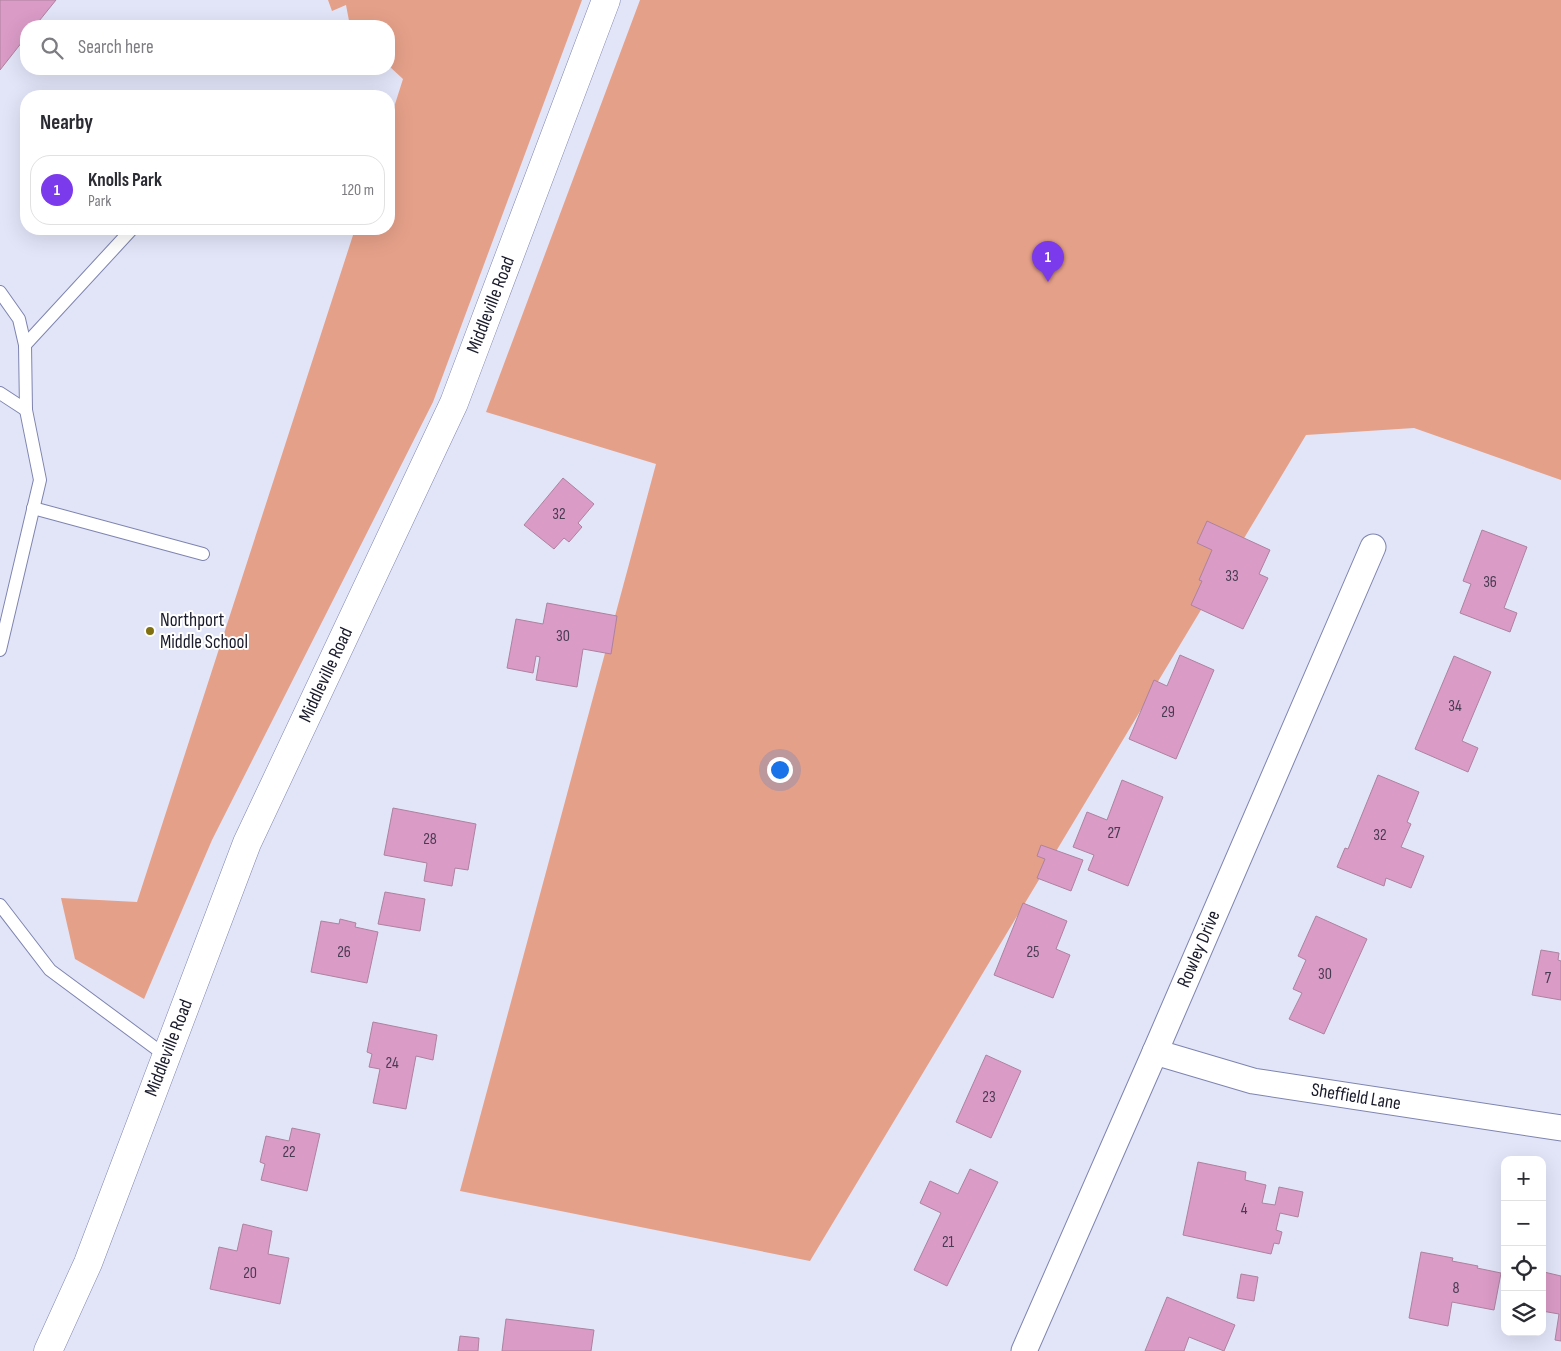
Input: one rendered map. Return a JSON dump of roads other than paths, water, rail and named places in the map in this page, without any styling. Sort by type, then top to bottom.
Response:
[{"type":"street","name":"Middleville Road","points":[[48,1351],[88,1263],[247,843],[454,403],[606,0]]},
{"type":"street","name":"Rowley Drive","points":[[1024,1351],[1373,547]]},
{"type":"street","name":"Sheffield Lane","points":[[1155,1052],[1253,1081],[1561,1128]]},
{"type":"lane","points":[[25,345],[126,235]]},
{"type":"lane","points":[[0,292],[20,319],[25,345],[26,410],[40,480],[0,650]]},
{"type":"lane","points":[[0,393],[26,410]]},
{"type":"lane","points":[[33,508],[203,554]]},
{"type":"lane","points":[[0,905],[50,970],[166,1056]]},
{"type":"place","name":"Knolls Park","points":[[1048,282]]},
{"type":"place","name":"Northport Middle School","points":[[150,631]]}]
